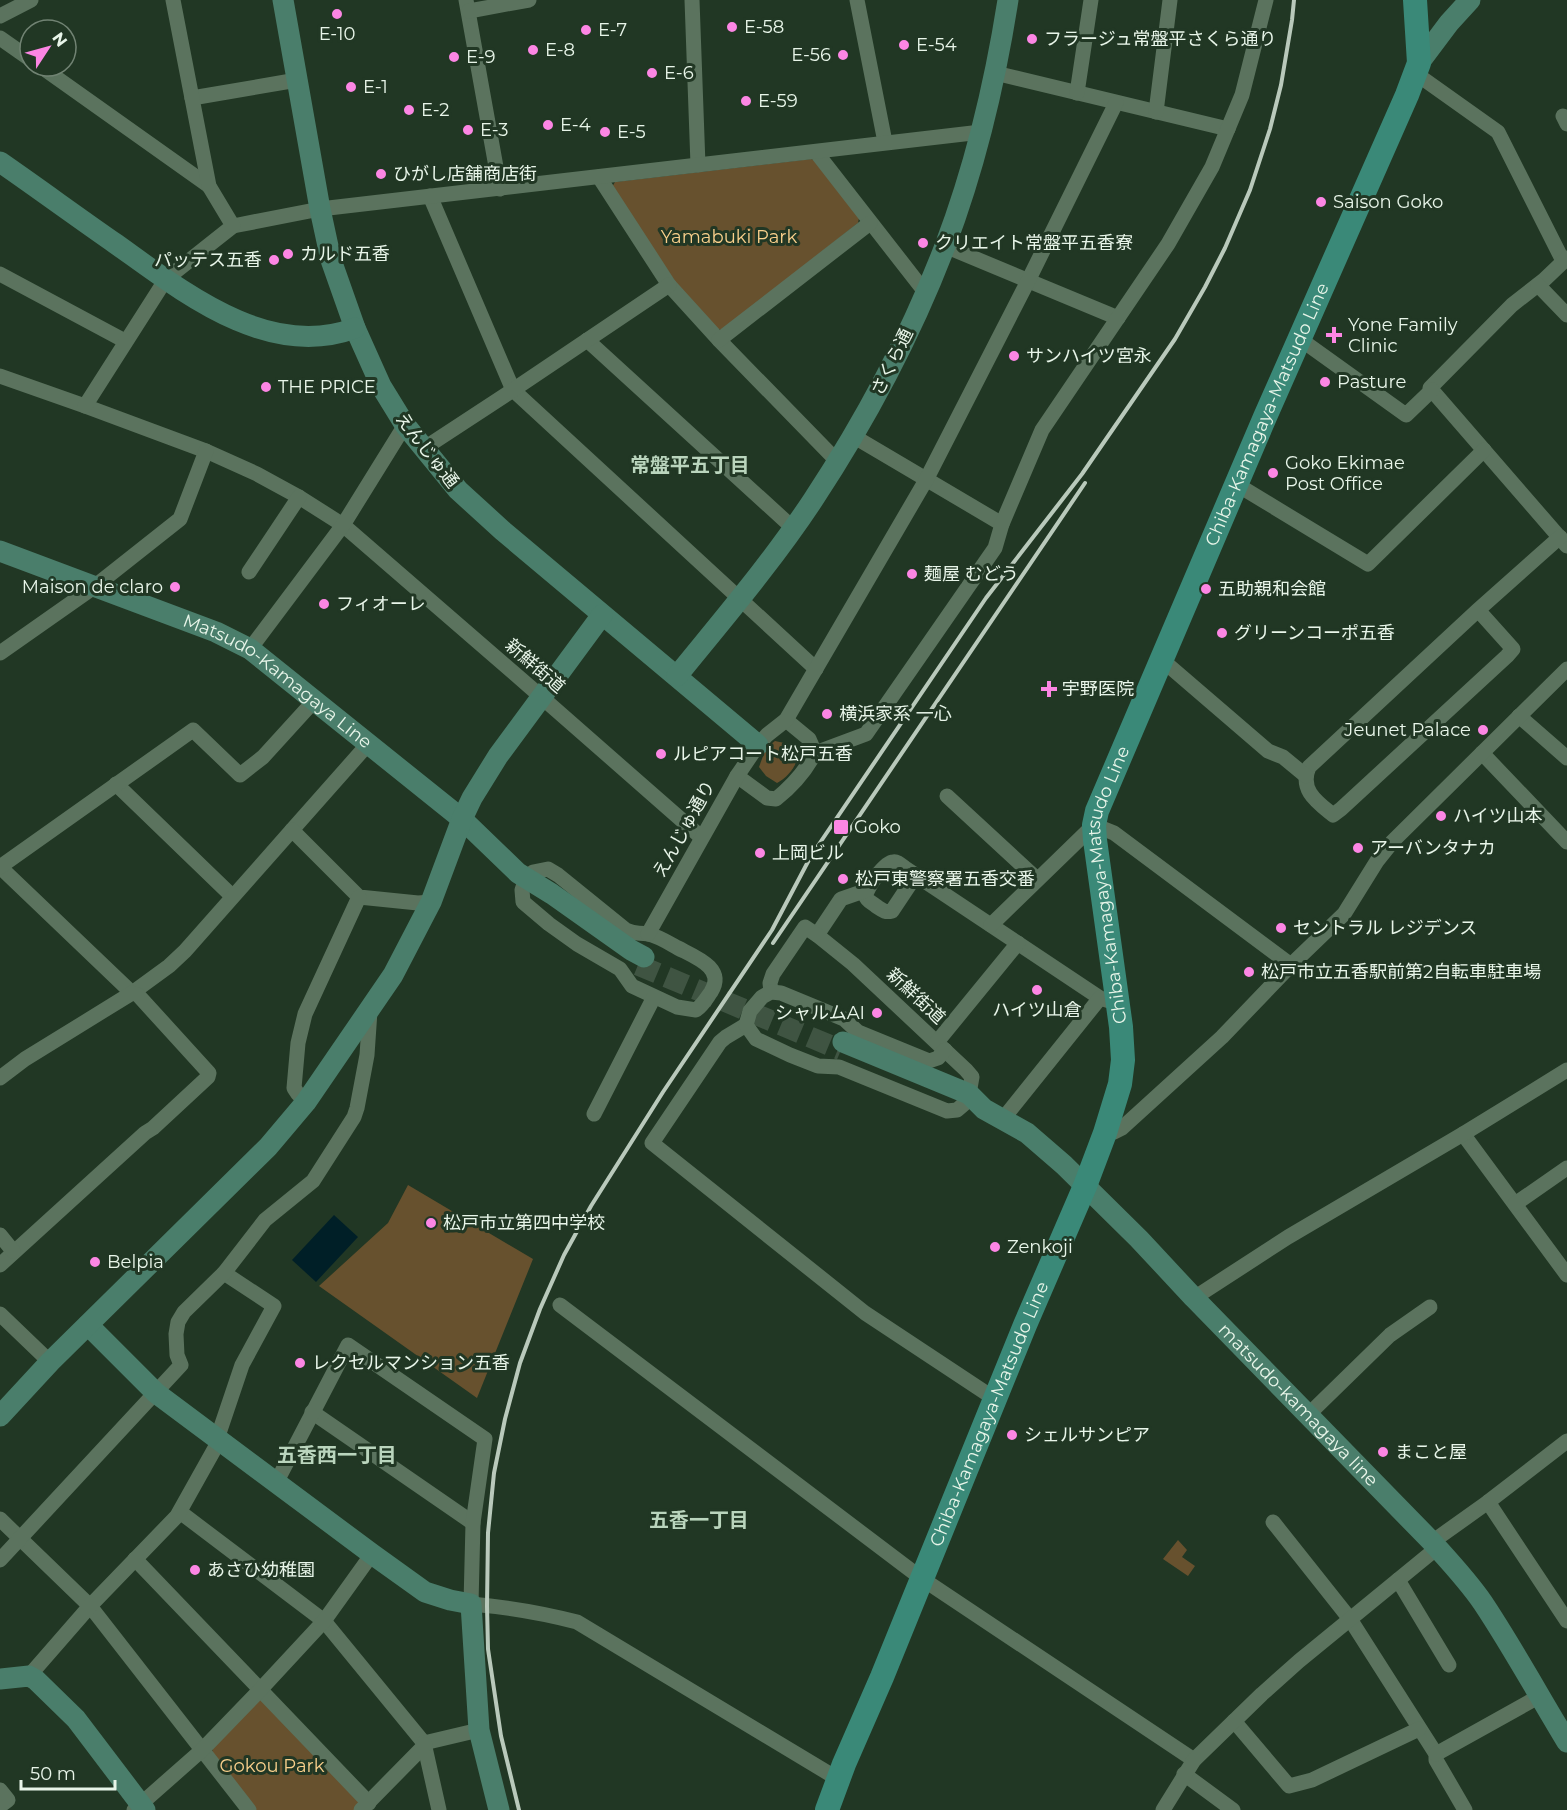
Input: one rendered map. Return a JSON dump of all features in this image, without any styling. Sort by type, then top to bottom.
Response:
[{"type":"main road","name":"Chiba-Kamagaya-Matsudo Line","points":[[827,1810],[1105,1133],[1120,1084],[1123,1060],[1121,1027],[1108,999],[1094,825],[1097,811],[1417,68],[1416,1]]},
{"type":"street","points":[[0,16],[31,0]]},
{"type":"street","points":[[173,0],[209,186],[233,226]]},
{"type":"street","name":"えんじゅ通","points":[[283,0],[331,260],[355,328],[381,386],[405,425],[458,490],[473,504],[758,745]]},
{"type":"street","points":[[500,189],[467,6],[529,0]]},
{"type":"street","points":[[692,0],[698,165]]},
{"type":"street","points":[[857,0],[885,142]]},
{"type":"street","name":"さくら通","points":[[677,676],[741,598],[793,528],[853,436],[879,389],[945,246],[981,132],[995,74],[1008,0]]},
{"type":"street","points":[[1077,93],[1091,0]]},
{"type":"street","points":[[1156,112],[1170,0]]},
{"type":"street","points":[[736,776],[766,798],[776,799],[786,792],[815,753],[866,734],[995,548],[1002,524],[1042,430],[1168,244],[1212,167],[1247,76],[1266,0]]},
{"type":"street","points":[[1300,339],[1406,415],[1512,305],[1565,260],[1498,132],[1417,68],[1449,23],[1470,0]]},
{"type":"street","points":[[0,38],[18,51]]},
{"type":"street","points":[[995,74],[1228,129]]},
{"type":"street","points":[[57,78],[209,186]]},
{"type":"street","points":[[192,98],[297,80]]},
{"type":"street","name":"えんじゅ通り","points":[[648,934],[736,776],[758,745],[786,720],[926,480],[1116,103]]},
{"type":"street","points":[[86,406],[166,279],[233,226],[320,209],[981,132]]},
{"type":"street","points":[[816,152],[925,292]]},
{"type":"street","points":[[0,162],[209,307],[252,327],[290,335],[340,333],[355,328]]},
{"type":"street","points":[[599,177],[669,285],[719,340],[837,461]]},
{"type":"street","points":[[430,196],[513,390],[816,669]]},
{"type":"street","points":[[719,340],[870,223]]},
{"type":"street","points":[[945,246],[1118,318]]},
{"type":"street","points":[[0,274],[125,341]]},
{"type":"street","points":[[423,449],[669,285]]},
{"type":"street","points":[[1538,285],[1567,315]]},
{"type":"street","points":[[587,340],[793,528]]},
{"type":"street","name":"新鮮街道","points":[[0,376],[206,451],[299,496],[342,525],[701,837]]},
{"type":"street","points":[[1431,389],[1563,542],[1478,610],[1309,767],[1305,776],[1308,791],[1333,815],[1513,650],[1478,610]]},
{"type":"street","points":[[250,649],[342,525],[405,425]]},
{"type":"street","points":[[853,436],[1002,524]]},
{"type":"street","points":[[1236,484],[1368,564],[1484,450]]},
{"type":"street","points":[[0,652],[94,587],[180,519],[206,451]]},
{"type":"street","points":[[249,572],[299,496]]},
{"type":"street","name":"Matsudo-Kamagaya Line","points":[[0,551],[216,632],[250,649],[462,819],[524,877],[544,902],[563,916],[641,961]]},
{"type":"street","points":[[0,1416],[50,1362],[268,1147],[306,1102],[393,975],[431,902],[472,798],[498,756],[602,615]]},
{"type":"street","points":[[1161,658],[1268,751],[1282,757],[1305,776]]},
{"type":"street","points":[[1105,1133],[1122,1128],[1222,1037],[1344,914],[1377,861],[1393,841],[1567,669]]},
{"type":"street","points":[[0,1265],[153,1128],[208,1077],[209,1073],[138,995],[132,993],[0,867],[193,730],[240,775],[263,757],[314,701]]},
{"type":"street","points":[[1519,716],[1567,758]]},
{"type":"street","points":[[786,720],[809,739],[815,753]]},
{"type":"street","points":[[0,1078],[25,1059],[132,993],[169,966],[185,951],[369,743]]},
{"type":"street","points":[[1482,753],[1567,842]]},
{"type":"street","points":[[116,784],[232,896]]},
{"type":"street","points":[[947,796],[1037,879]]},
{"type":"street","points":[[991,925],[1094,825],[1114,833],[1292,965]]},
{"type":"street","points":[[292,830],[359,897],[418,903],[431,902]]},
{"type":"street","points":[[916,875],[895,908],[889,912],[866,897],[867,890],[883,867],[897,862],[1018,943],[1108,999],[1003,1119]]},
{"type":"street","points":[[548,869],[626,930],[634,934],[648,934],[700,959],[716,977],[715,986],[696,1010],[676,1007],[632,986],[620,969],[577,944],[523,902],[524,877],[533,872],[548,869]]},
{"type":"street","points":[[771,992],[770,982],[773,974],[805,927],[817,934],[841,899],[867,890]]},
{"type":"street","points":[[306,1102],[294,1088],[298,1042],[305,1014],[359,897]]},
{"type":"street","name":"新鮮街道","points":[[817,934],[966,1070],[972,1077],[961,1097]]},
{"type":"street","points":[[995,1399],[865,1312],[652,1143],[720,1042],[746,1025],[750,1011],[762,997],[771,992],[781,993],[844,1019],[858,1032],[929,1061],[938,1058],[941,1046],[1018,943]]},
{"type":"street","points":[[594,1114],[654,997]]},
{"type":"street","points":[[0,1560],[181,1365],[176,1343],[178,1322],[184,1312],[224,1273],[265,1220],[313,1181],[354,1117],[367,1055],[370,1011]]},
{"type":"street","points":[[746,1025],[756,1039],[790,1055],[818,1066],[839,1067],[946,1111],[957,1110],[961,1097],[842,1046]]},
{"type":"street","points":[[1194,1299],[1288,1236],[1567,1070]]},
{"type":"street","name":"matsudo-kamagaya line","points":[[961,1097],[1027,1133],[1047,1149],[1139,1239],[1194,1299],[1435,1545],[1482,1602],[1567,1742]]},
{"type":"street","points":[[1462,1134],[1567,1275]]},
{"type":"street","points":[[1515,1204],[1567,1168]]},
{"type":"street","points":[[0,1234],[13,1251]]},
{"type":"street","points":[[29,1676],[90,1606],[180,1512],[218,1440],[242,1365],[273,1305],[224,1273]]},
{"type":"street","points":[[560,1305],[921,1578],[1194,1761]]},
{"type":"street","points":[[1308,1415],[1390,1335],[1430,1307]]},
{"type":"street","points":[[0,1314],[50,1362]]},
{"type":"street","points":[[88,1325],[156,1393],[425,1592],[471,1605],[502,1607],[577,1622],[838,1779]]},
{"type":"street","points":[[276,1483],[348,1345],[484,1439],[473,1523],[471,1605],[479,1730],[500,1810]]},
{"type":"street","points":[[312,1412],[473,1523]]},
{"type":"street","points":[[1163,1810],[1194,1761],[1292,1668],[1398,1580],[1435,1545],[1567,1441]]},
{"type":"street","points":[[1488,1502],[1563,1604],[1567,1621]]},
{"type":"street","points":[[180,1512],[324,1621],[425,1744],[439,1810]]},
{"type":"street","points":[[0,1519],[90,1606],[249,1810]]},
{"type":"street","points":[[1273,1522],[1350,1619],[1436,1754],[1436,1760],[1465,1810]]},
{"type":"street","points":[[0,1679],[29,1676],[36,1680],[76,1719],[140,1808],[202,1750],[324,1621],[372,1554]]},
{"type":"street","points":[[135,1559],[260,1690],[365,1806],[425,1744],[479,1730]]},
{"type":"street","points":[[1398,1580],[1449,1665]]},
{"type":"street","points":[[1436,1754],[1540,1696]]},
{"type":"street","points":[[1234,1721],[1289,1786],[1312,1780],[1419,1729]]},
{"type":"street","points":[[1184,1774],[1233,1810]]},
{"type":"street","points":[[0,1790],[8,1800],[0,1806]]},
{"type":"green space","name":"Yamabuki Park","points":[[811,159],[859,218],[858,223],[723,330],[717,329],[680,289],[612,187],[615,182]]},
{"type":"green space","points":[[775,741],[789,744],[798,755],[791,771],[777,783],[766,776],[759,767],[766,748]]},
{"type":"green space","points":[[408,1185],[533,1259],[477,1398],[319,1286],[388,1223]]},
{"type":"green space","points":[[1178,1540],[1187,1550],[1182,1557],[1195,1566],[1188,1576],[1163,1559]]},
{"type":"green space","name":"Gokou Park","points":[[258,1699],[264,1700],[361,1803],[354,1810],[256,1810],[212,1754],[213,1745]]},
{"type":"water","points":[[334,1215],[358,1237],[316,1282],[292,1260]]},
{"type":"tunnel","points":[[638,965],[841,1050]]},
{"type":"railway","points":[[519,1810],[501,1736],[488,1649],[488,1533],[494,1473],[505,1419],[520,1363],[540,1309],[564,1255],[591,1206],[663,1092],[772,930],[811,856],[986,598],[1082,474],[1175,339],[1205,287],[1250,190],[1270,129],[1281,85],[1294,0]]},
{"type":"railway","points":[[773,943],[1085,483]]},
{"type":"place","name":"E-10","points":[[337,14]]},
{"type":"place","name":"E-58","points":[[732,27]]},
{"type":"place","name":"E-7","points":[[586,30]]},
{"type":"place","name":"フラージュ常盤平さくら通り","points":[[1032,39]]},
{"type":"place","name":"E-54","points":[[904,45]]},
{"type":"place","name":"E-8","points":[[533,50]]},
{"type":"place","name":"E-56","points":[[843,55]]},
{"type":"place","name":"E-9","points":[[454,57]]},
{"type":"place","name":"E-6","points":[[652,73]]},
{"type":"place","name":"E-1","points":[[351,87]]},
{"type":"place","name":"E-59","points":[[746,101]]},
{"type":"place","name":"E-2","points":[[409,110]]},
{"type":"place","name":"E-4","points":[[548,125]]},
{"type":"place","name":"E-3","points":[[468,130]]},
{"type":"place","name":"E-5","points":[[605,132]]},
{"type":"place","name":"ひがし店舗商店街","points":[[381,174]]},
{"type":"place","name":"Saison Goko","points":[[1321,202]]},
{"type":"place","name":"クリエイト常盤平五香寮","points":[[923,243]]},
{"type":"place","name":"カルド五香","points":[[288,254]]},
{"type":"place","name":"パッテス五香","points":[[274,260]]},
{"type":"place","name":"Yone Family Clinic","points":[[1334,335]]},
{"type":"place","name":"サンハイツ宮永","points":[[1014,356]]},
{"type":"place","name":"Pasture","points":[[1325,382]]},
{"type":"place","name":"THE PRICE","points":[[266,387]]},
{"type":"place","name":"Goko Ekimae Post Office","points":[[1273,473]]},
{"type":"place","name":"麺屋 むどう","points":[[912,574]]},
{"type":"place","name":"Maison de claro","points":[[175,587]]},
{"type":"place","name":"五助親和会館","points":[[1206,589]]},
{"type":"place","name":"フィオーレ","points":[[324,604]]},
{"type":"place","name":"グリーンコーポ五香","points":[[1222,633]]},
{"type":"place","name":"宇野医院","points":[[1049,689]]},
{"type":"place","name":"横浜家系 一心","points":[[827,714]]},
{"type":"place","name":"Jeunet Palace","points":[[1483,730]]},
{"type":"place","name":"ルピアコート松戸五香","points":[[661,754]]},
{"type":"place","name":"ハイツ山本","points":[[1441,816]]},
{"type":"place","name":"Goko","points":[[841,827]]},
{"type":"place","name":"アーバンタナカ","points":[[1358,848]]},
{"type":"place","name":"上岡ビル","points":[[760,853]]},
{"type":"place","name":"松戸東警察署五香交番","points":[[843,879]]},
{"type":"place","name":"セントラル レジデンス","points":[[1281,928]]},
{"type":"place","name":"松戸市立五香駅前第2自転車駐車場","points":[[1249,972]]},
{"type":"place","name":"ハイツ山倉","points":[[1037,990]]},
{"type":"place","name":"シャルムAI","points":[[877,1013]]},
{"type":"place","name":"松戸市立第四中学校","points":[[431,1223]]},
{"type":"place","name":"Zenkoji","points":[[995,1247]]},
{"type":"place","name":"Belpia","points":[[95,1262]]},
{"type":"place","name":"レクセルマンション五香","points":[[300,1363]]},
{"type":"place","name":"シェルサンピア","points":[[1012,1435]]},
{"type":"place","name":"まこと屋","points":[[1383,1452]]},
{"type":"place","name":"あさひ幼稚園","points":[[195,1570]]},
{"type":"district","name":"常盤平五丁目","points":[[690,465]]},
{"type":"district","name":"五香西一丁目","points":[[337,1455]]},
{"type":"district","name":"五香一丁目","points":[[699,1520]]}]
